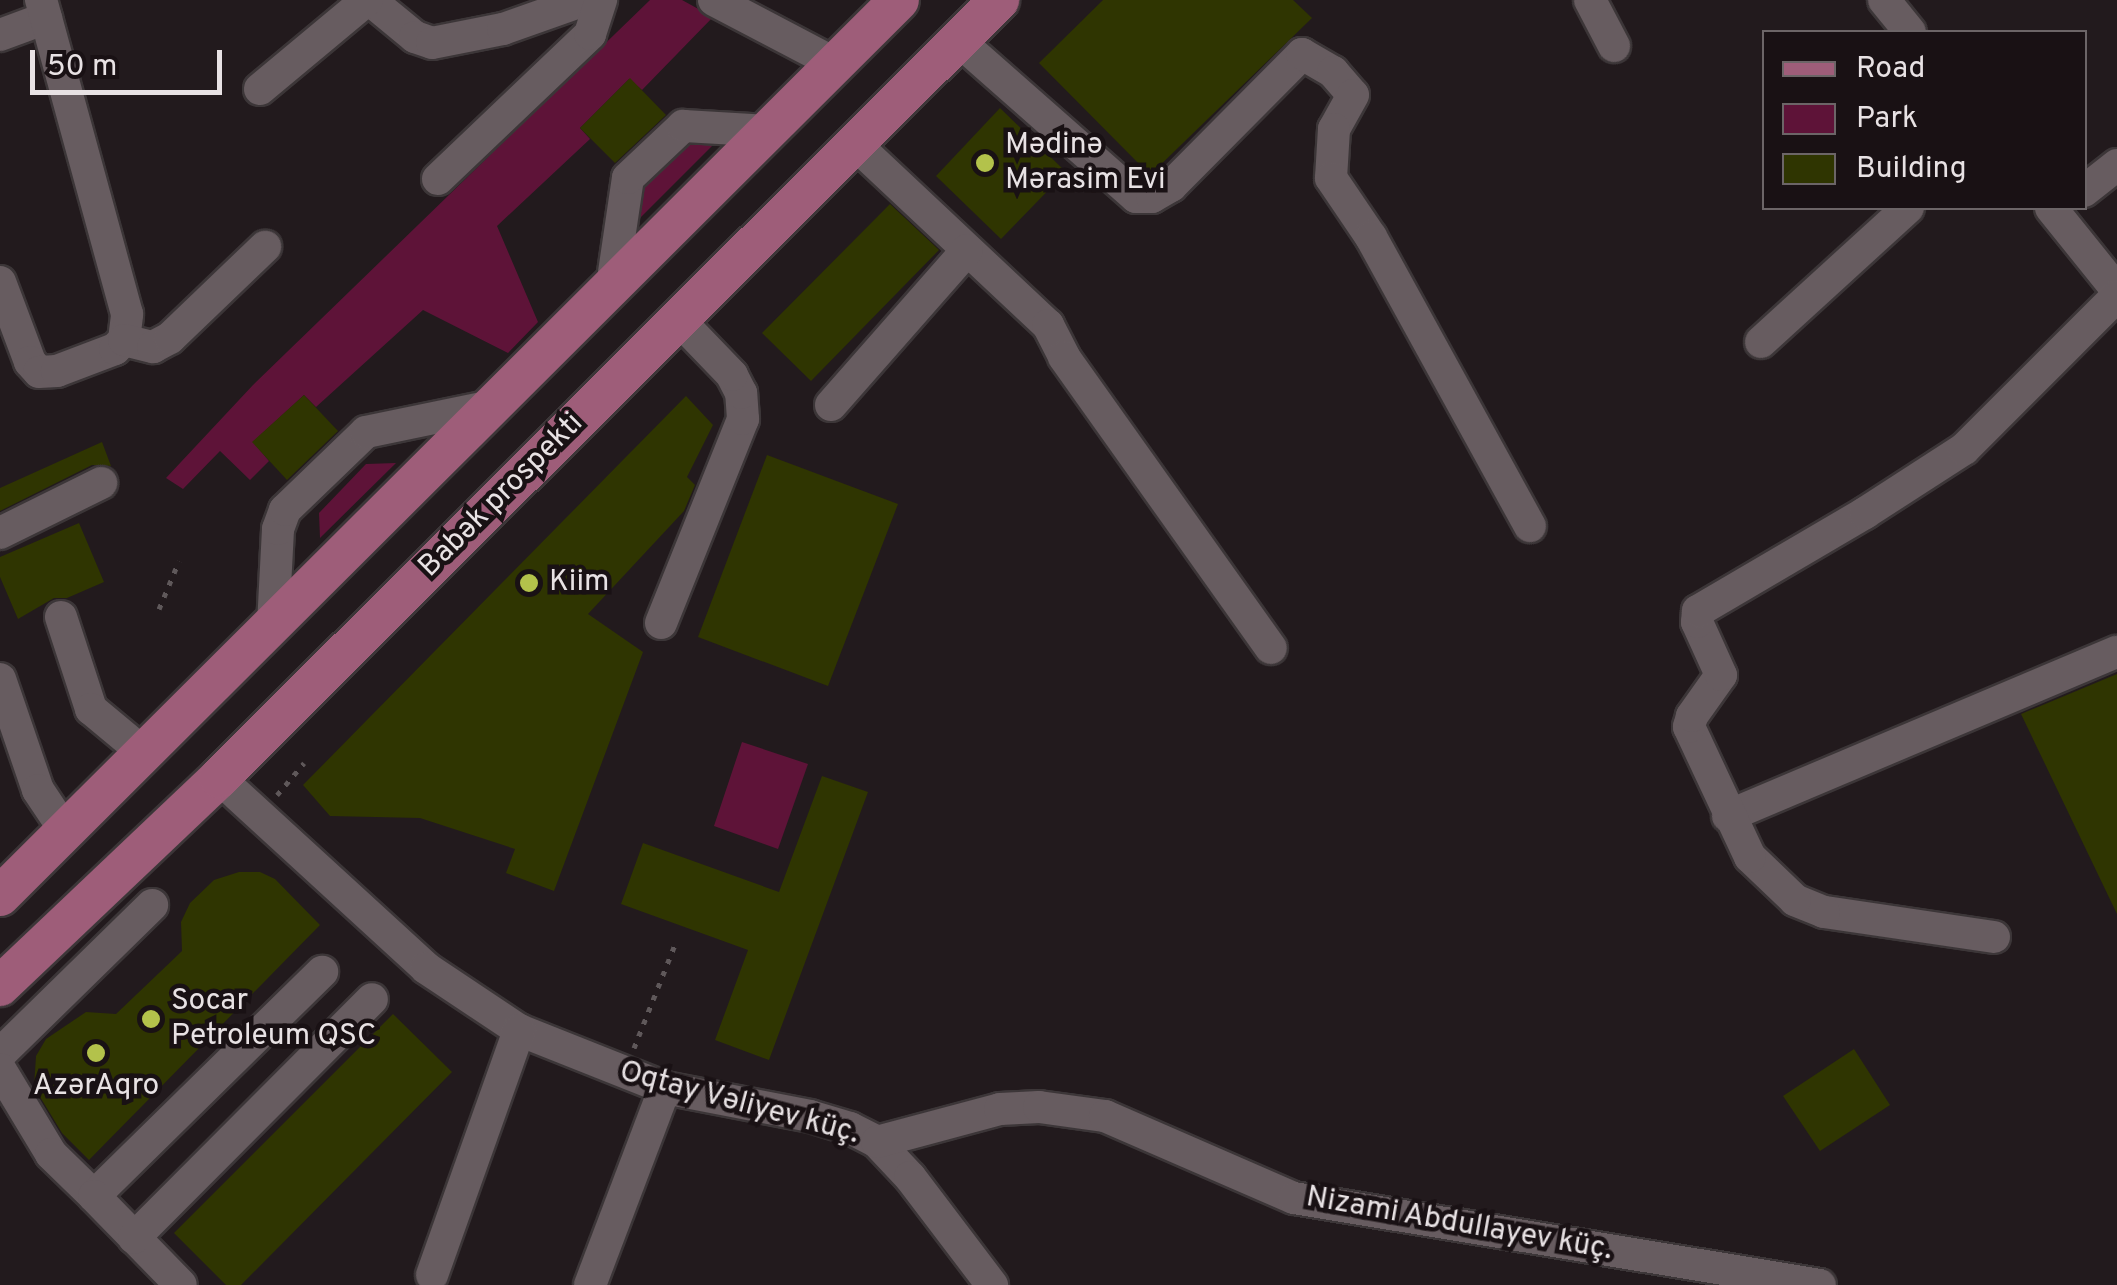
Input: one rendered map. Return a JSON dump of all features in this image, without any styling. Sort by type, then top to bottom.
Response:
[{"type":"main road","points":[[1,893],[899,0]]},
{"type":"main road","name":"Babək prospekti","points":[[0,986],[219,778],[999,0]]},
{"type":"street","points":[[260,89],[368,0],[415,38],[432,44],[503,29],[584,0]]},
{"type":"street","points":[[438,179],[590,34],[601,0]]},
{"type":"street","points":[[714,0],[836,64]]},
{"type":"street","points":[[1590,0],[1614,46]]},
{"type":"street","points":[[1889,2],[1909,30]]},
{"type":"street","points":[[0,34],[43,9],[127,314],[124,340],[115,350],[39,372],[30,362],[0,282]]},
{"type":"street","points":[[959,41],[1136,198],[1152,197],[1171,186],[1302,54],[1333,72],[1353,96],[1334,128],[1331,178],[1371,236],[1530,526]]},
{"type":"street","points":[[612,286],[628,178],[682,126],[770,132]]},
{"type":"street","points":[[855,144],[1048,325],[1064,357],[1270,648]]},
{"type":"street","points":[[2087,189],[2117,166]]},
{"type":"street","points":[[1761,342],[1906,210]]},
{"type":"street","points":[[1994,937],[1824,912],[1796,900],[1750,858],[1689,727],[1692,716],[1721,675],[1698,622],[1698,610],[1866,514],[1964,449],[2117,293],[2058,210]]},
{"type":"street","points":[[124,340],[153,348],[170,338],[265,247]]},
{"type":"street","points":[[831,405],[966,250]]},
{"type":"street","points":[[661,623],[743,418],[741,393],[732,375],[678,320]]},
{"type":"street","points":[[273,626],[278,529],[285,510],[366,432],[492,406]]},
{"type":"street","points":[[0,533],[100,483]]},
{"type":"street","points":[[61,617],[91,709],[145,754]]},
{"type":"street","points":[[1728,816],[2117,652]]},
{"type":"street","points":[[0,679],[38,790],[66,832]]},
{"type":"street","name":"Oqtay Vəliyev küç.","points":[[219,778],[426,968],[519,1030],[665,1088],[810,1116],[850,1128],[876,1142],[910,1177],[992,1285]]},
{"type":"street","points":[[0,1054],[152,905]]},
{"type":"street","points":[[94,1196],[322,972]]},
{"type":"street","points":[[134,1238],[372,999]]},
{"type":"street","points":[[432,1275],[519,1030]]},
{"type":"street","points":[[0,1069],[51,1154],[181,1285]]},
{"type":"street","points":[[590,1285],[665,1088]]},
{"type":"street","name":"Nizami Abdullayev küç.","points":[[876,1142],[1000,1110],[1038,1108],[1105,1116],[1294,1198],[1672,1273],[1820,1285]]},
{"type":"path","points":[[158,608],[179,560]]},
{"type":"path","points":[[271,801],[304,763]]},
{"type":"path","points":[[624,1074],[676,942]]},
{"type":"green space","points":[[650,0],[682,0],[713,17],[642,90],[629,79],[580,128],[590,139],[497,226],[538,322],[508,353],[423,310],[316,407],[304,395],[253,442],[269,461],[250,480],[220,451],[183,489],[166,478],[253,385]]},
{"type":"green space","points":[[688,145],[713,145],[639,219],[637,192]]},
{"type":"green space","points":[[396,463],[320,538],[319,513],[366,464]]},
{"type":"green space","points":[[742,742],[808,764],[778,849],[714,826]]},
{"type":"building","points":[[1103,0],[1293,0],[1312,18],[1150,175],[1039,63]]},
{"type":"building","points":[[630,78],[666,115],[615,163],[580,128]]},
{"type":"building","points":[[1000,108],[1066,172],[1001,239],[936,176]]},
{"type":"building","points":[[890,204],[939,250],[811,381],[762,333]]},
{"type":"building","points":[[304,395],[338,431],[287,480],[252,442]]},
{"type":"building","points":[[686,396],[713,425],[687,477],[695,485],[684,511],[588,614],[643,652],[554,891],[506,873],[515,849],[420,818],[330,816],[303,785]]},
{"type":"building","points":[[102,442],[111,466],[92,465],[0,511],[0,488]]},
{"type":"building","points":[[767,455],[898,504],[828,686],[698,637]]},
{"type":"building","points":[[79,523],[104,582],[67,598],[54,598],[18,619],[0,577],[0,557]]},
{"type":"building","points":[[2117,674],[2117,914],[2021,714]]},
{"type":"building","points":[[822,776],[868,792],[769,1060],[715,1040],[748,950],[621,904],[643,843],[779,892]]},
{"type":"building","name":"Socar Petroleum QSC","points":[[239,872],[260,872],[275,879],[320,925],[89,1160],[62,1133],[34,1087],[36,1056],[46,1039],[86,1012],[116,1014],[182,951],[181,922],[190,903],[214,880]]},
{"type":"building","points":[[393,1014],[452,1072],[241,1285],[226,1285],[174,1233]]},
{"type":"building","points":[[1854,1049],[1890,1105],[1820,1151],[1783,1096]]},
{"type":"place","name":"Mədinə Mərasim Evi","points":[[985,163]]},
{"type":"place","name":"Kiim","points":[[529,583]]},
{"type":"place","name":"Socar Petroleum QSC","points":[[151,1019]]},
{"type":"place","name":"AzərAqro","points":[[96,1053]]}]
